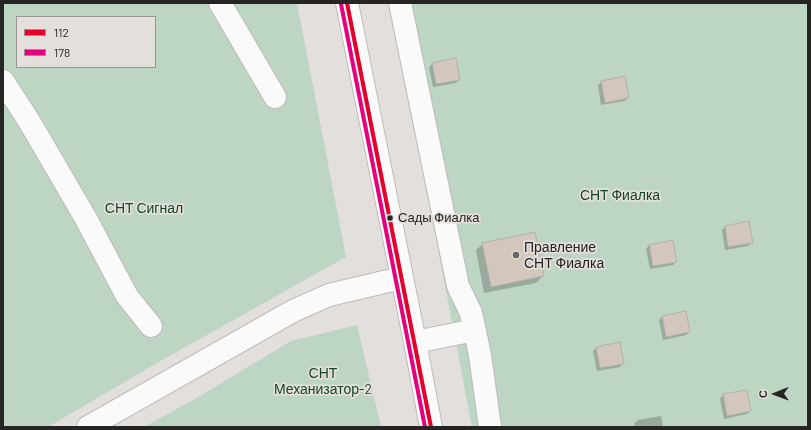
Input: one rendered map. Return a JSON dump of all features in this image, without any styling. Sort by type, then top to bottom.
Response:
[{"type":"street","points":[[220,3],[275,97]]},
{"type":"street","points":[[347,3],[431,427]]},
{"type":"street","points":[[400,3],[458,286],[472,312],[474,330],[480,355],[490,427]]},
{"type":"street","points":[[3,81],[29,121],[85,217],[128,296],[151,326]]},
{"type":"street","points":[[88,427],[293,311],[328,295],[401,278]]},
{"type":"street","points":[[415,342],[474,330]]},
{"type":"green space","name":"СНТ Сигнал","points":[[3,3],[297,3],[346,257],[164,359],[48,427],[3,427]]},
{"type":"green space","name":"СНТ Фиалка","points":[[391,3],[808,3],[808,427],[472,427]]},
{"type":"green space","name":"СНТ Механизатор-2","points":[[357,325],[381,427],[144,427],[200,396],[291,341]]},
{"type":"building","points":[[456,58],[460,80],[436,84],[432,63]]},
{"type":"building","points":[[625,76],[629,98],[605,103],[601,81]]},
{"type":"building","points":[[749,221],[753,243],[728,247],[725,226]]},
{"type":"building","points":[[535,232],[544,276],[491,287],[482,243]]},
{"type":"building","points":[[673,240],[677,262],[653,266],[649,245]]},
{"type":"building","points":[[686,311],[690,332],[666,337],[662,316]]},
{"type":"building","points":[[620,342],[624,364],[600,368],[596,347]]},
{"type":"building","points":[[747,390],[751,411],[727,416],[723,394]]},
{"type":"transit line","name":"112","points":[[347,3],[431,427]]},
{"type":"transit line","name":"178","points":[[341,4],[425,427]]},
{"type":"place","name":"Сады Фиалка","points":[[390,218]]},
{"type":"place","name":"Правление СНТ Фиалка","points":[[516,255]]}]
